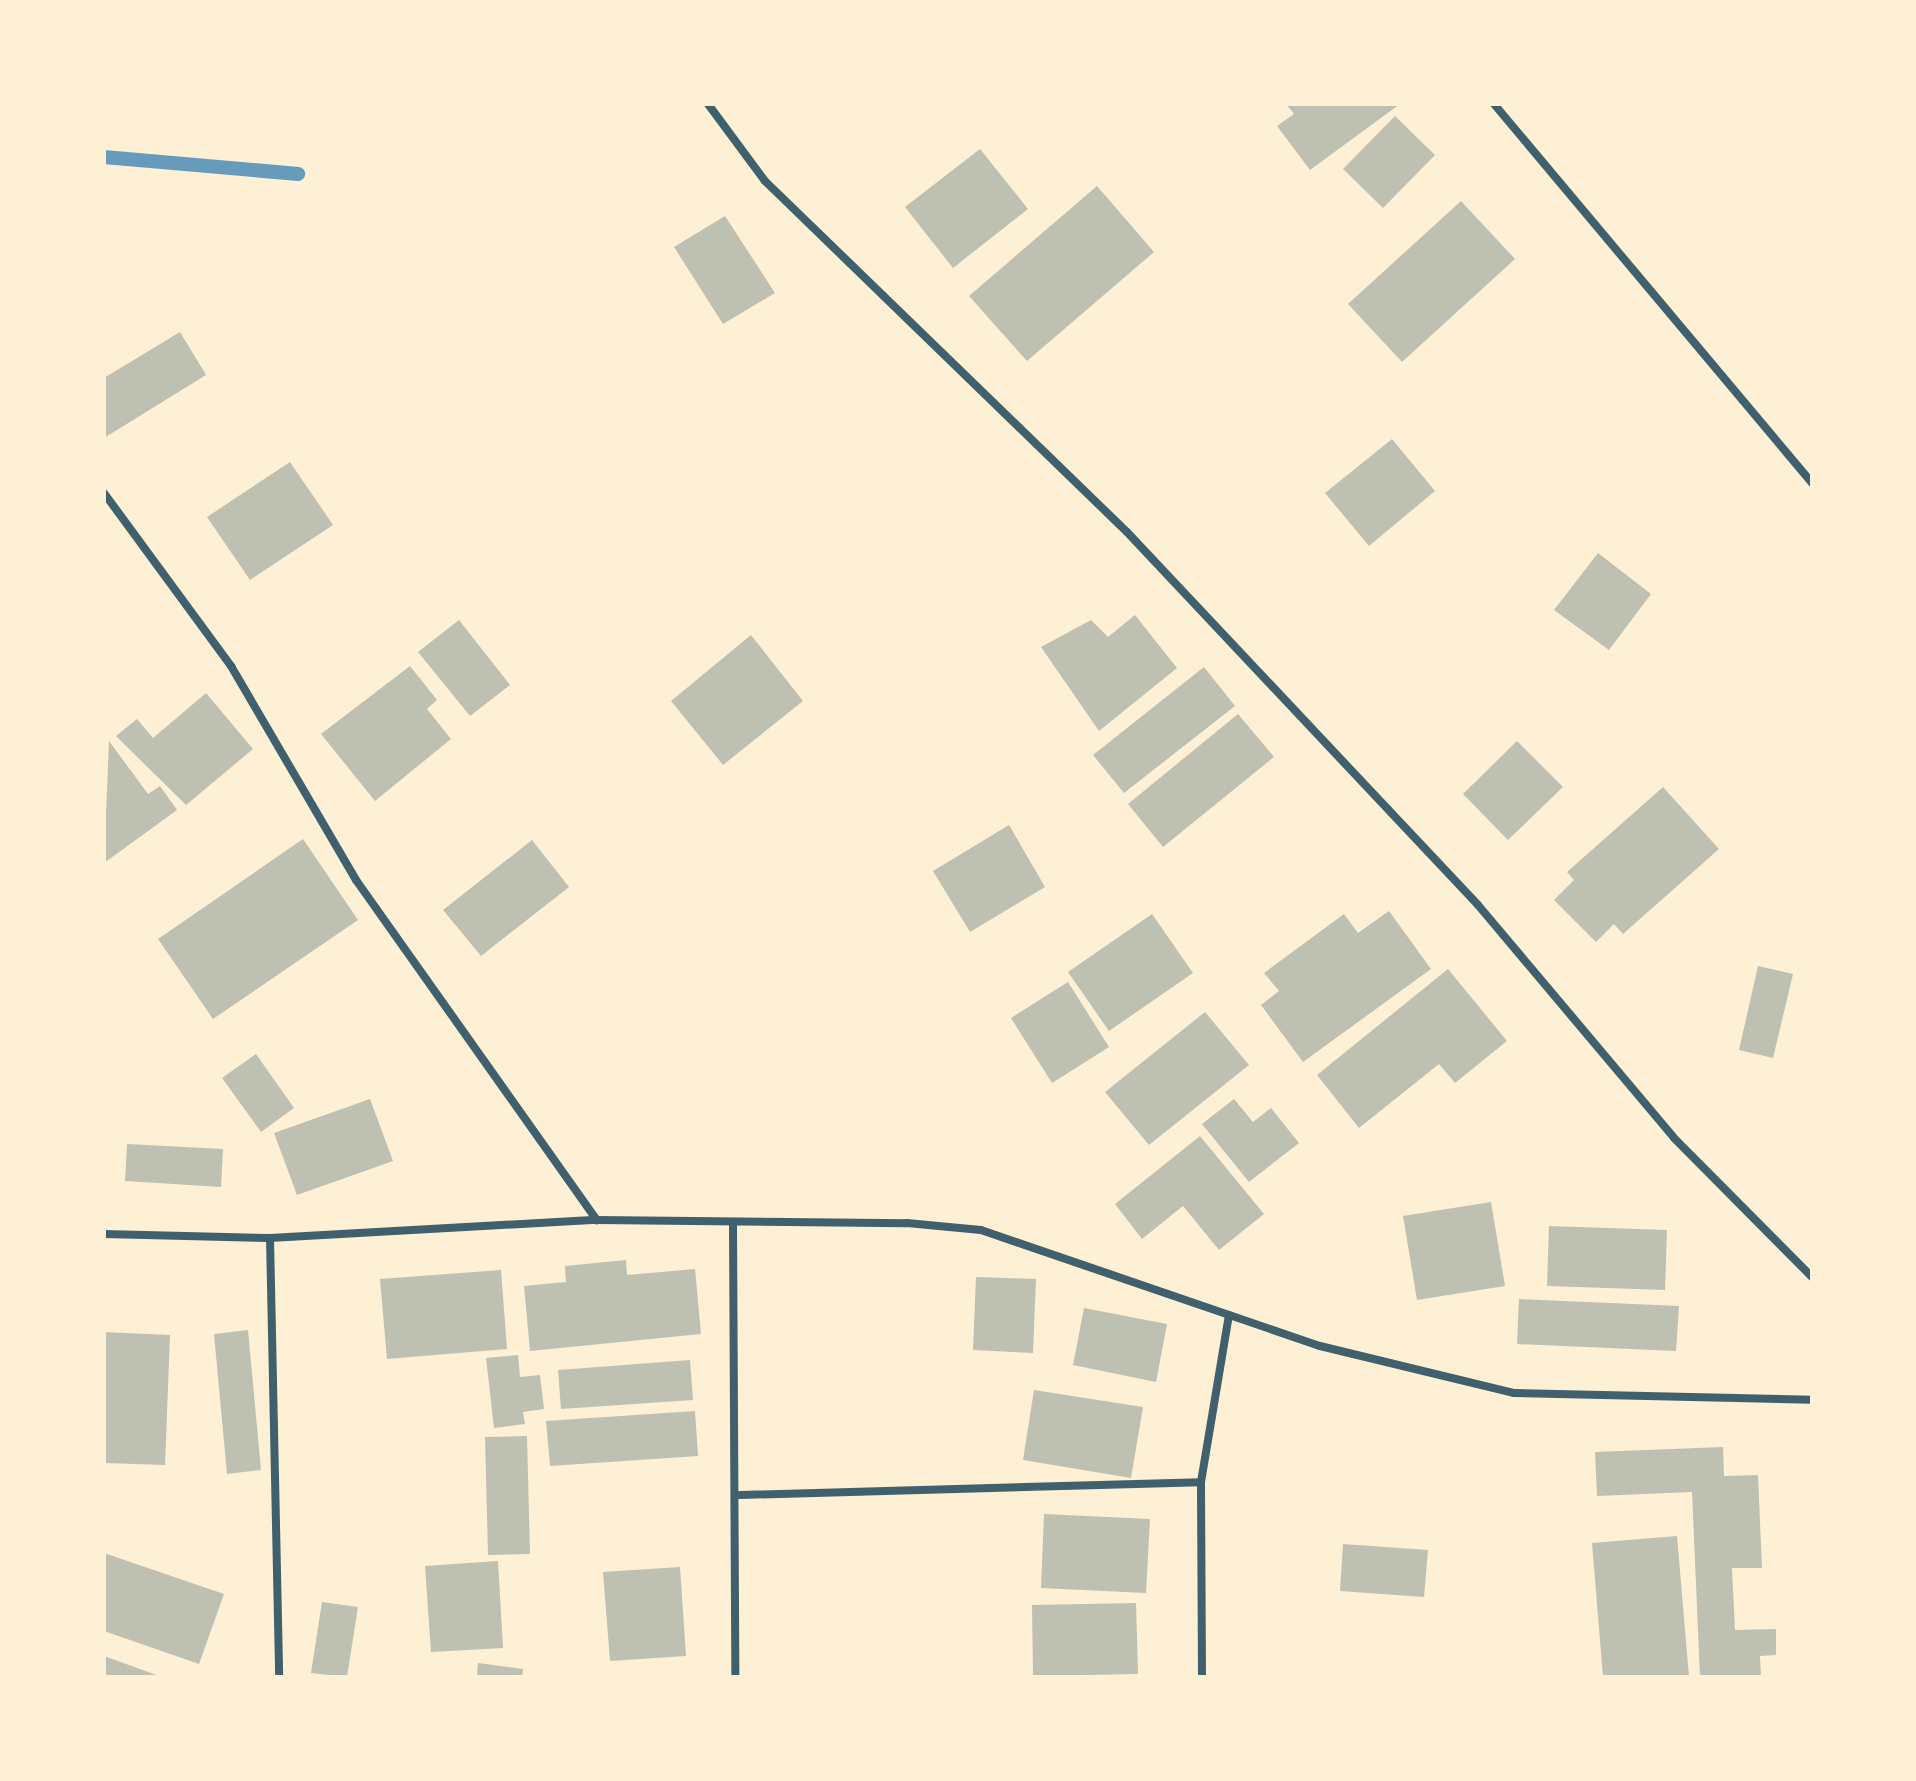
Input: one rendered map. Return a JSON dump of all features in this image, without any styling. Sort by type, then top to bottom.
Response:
[{"type":"street","points":[[708,104],[765,181],[1149,555],[1478,905],[1674,1138],[1812,1277]]},
{"type":"street","points":[[1494,104],[1812,483]]},
{"type":"street","points":[[104,493],[231,666],[364,892],[597,1220]]},
{"type":"street","points":[[104,1234],[270,1238],[597,1220],[733,1225],[907,1223],[981,1230],[1229,1315],[1514,1393],[1812,1400]]},
{"type":"street","points":[[733,1225],[740,1495],[735,1677]]},
{"type":"street","points":[[270,1238],[279,1677]]},
{"type":"street","points":[[1202,1677],[1201,1482],[1229,1315]]},
{"type":"street","points":[[740,1495],[1201,1482]]},
{"type":"building","points":[[1286,104],[1400,104],[1310,170],[1277,126],[1294,114]]},
{"type":"building","points":[[1395,116],[1435,155],[1383,208],[1343,169]]},
{"type":"building","points":[[980,149],[1028,209],[953,268],[905,207]]},
{"type":"building","points":[[1097,186],[1154,252],[1027,361],[969,296]]},
{"type":"building","points":[[1461,201],[1515,259],[1402,362],[1348,304]]},
{"type":"building","points":[[725,216],[775,293],[723,324],[674,247]]},
{"type":"building","points":[[180,332],[206,375],[104,438],[104,378]]},
{"type":"building","points":[[1392,439],[1435,491],[1369,546],[1325,493]]},
{"type":"building","points":[[290,462],[333,525],[250,580],[207,517]]},
{"type":"building","points":[[1598,553],[1651,594],[1609,650],[1554,610]]},
{"type":"building","points":[[1135,615],[1177,668],[1099,731],[1041,647],[1091,620],[1108,637]]},
{"type":"building","points":[[459,620],[510,685],[470,716],[418,652]]},
{"type":"building","points":[[751,635],[803,701],[723,765],[671,701]]},
{"type":"building","points":[[410,666],[437,700],[427,709],[451,739],[375,801],[321,734]]},
{"type":"building","points":[[1204,667],[1235,706],[1124,793],[1093,755]]},
{"type":"building","points":[[206,693],[253,749],[186,805],[116,736],[137,719],[153,738]]},
{"type":"building","points":[[1238,714],[1274,757],[1163,847],[1128,804]]},
{"type":"building","points":[[109,741],[148,794],[160,786],[177,810],[104,863]]},
{"type":"building","points":[[1517,741],[1563,787],[1508,840],[1463,794]]},
{"type":"building","points":[[1663,787],[1719,849],[1623,934],[1614,924],[1596,942],[1554,900],[1574,880],[1567,872]]},
{"type":"building","points":[[1009,825],[1045,887],[970,932],[933,871]]},
{"type":"building","points":[[303,839],[358,920],[213,1019],[158,939]]},
{"type":"building","points":[[532,840],[569,887],[481,956],[443,910]]},
{"type":"building","points":[[1389,911],[1431,969],[1303,1062],[1261,1005],[1279,991],[1264,973],[1344,914],[1358,933]]},
{"type":"building","points":[[1152,914],[1193,973],[1109,1031],[1068,972]]},
{"type":"building","points":[[1758,966],[1793,974],[1773,1058],[1739,1050]]},
{"type":"building","points":[[1448,969],[1507,1041],[1455,1083],[1439,1064],[1359,1128],[1317,1075]]},
{"type":"building","points":[[1068,982],[1109,1047],[1052,1083],[1011,1018]]},
{"type":"building","points":[[1205,1012],[1249,1065],[1149,1145],[1105,1092]]},
{"type":"building","points":[[256,1054],[294,1108],[261,1132],[222,1078]]},
{"type":"building","points":[[370,1099],[393,1161],[297,1195],[274,1133]]},
{"type":"building","points":[[1234,1099],[1253,1122],[1271,1108],[1299,1143],[1249,1182],[1202,1124]]},
{"type":"building","points":[[1200,1136],[1264,1214],[1219,1250],[1183,1206],[1142,1239],[1115,1204]]},
{"type":"building","points":[[127,1144],[223,1149],[221,1187],[125,1181]]},
{"type":"building","points":[[1491,1202],[1505,1286],[1417,1300],[1403,1216]]},
{"type":"building","points":[[1549,1226],[1667,1230],[1665,1290],[1547,1286]]},
{"type":"building","points":[[626,1260],[627,1275],[695,1269],[701,1334],[530,1351],[524,1286],[566,1282],[565,1266]]},
{"type":"building","points":[[501,1270],[507,1349],[387,1359],[380,1279]]},
{"type":"building","points":[[976,1277],[1036,1279],[1033,1353],[973,1350]]},
{"type":"building","points":[[1519,1299],[1679,1306],[1676,1351],[1517,1344]]},
{"type":"building","points":[[1084,1308],[1167,1324],[1156,1382],[1073,1365]]},
{"type":"building","points":[[248,1330],[261,1470],[227,1474],[214,1334]]},
{"type":"building","points":[[104,1332],[170,1335],[165,1465],[104,1463]]},
{"type":"building","points":[[518,1355],[520,1377],[540,1375],[544,1409],[523,1412],[525,1424],[494,1428],[486,1358]]},
{"type":"building","points":[[690,1360],[693,1400],[561,1409],[558,1370]]},
{"type":"building","points":[[1034,1390],[1143,1407],[1131,1478],[1023,1460]]},
{"type":"building","points":[[695,1411],[698,1456],[550,1466],[546,1421]]},
{"type":"building","points":[[527,1436],[530,1554],[488,1555],[485,1437]]},
{"type":"building","points":[[1723,1447],[1724,1476],[1758,1475],[1762,1568],[1732,1568],[1735,1630],[1776,1629],[1776,1655],[1760,1656],[1761,1677],[1700,1677],[1692,1492],[1597,1496],[1595,1452]]},
{"type":"building","points":[[1044,1514],[1150,1519],[1146,1593],[1041,1588]]},
{"type":"building","points":[[1677,1536],[1689,1677],[1603,1677],[1592,1543]]},
{"type":"building","points":[[1343,1544],[1428,1550],[1424,1597],[1340,1591]]},
{"type":"building","points":[[104,1553],[224,1594],[199,1664],[104,1631]]},
{"type":"building","points":[[498,1561],[503,1648],[431,1652],[425,1566]]},
{"type":"building","points":[[680,1567],[686,1656],[610,1661],[603,1572]]},
{"type":"building","points":[[322,1602],[358,1607],[347,1677],[311,1673]]},
{"type":"building","points":[[1136,1603],[1138,1674],[1033,1676],[1032,1605]]},
{"type":"building","points":[[104,1656],[162,1677],[104,1677]]},
{"type":"building","points":[[478,1663],[523,1669],[522,1677],[477,1677]]},
{"type":"waterway","points":[[104,157],[298,174]]}]
